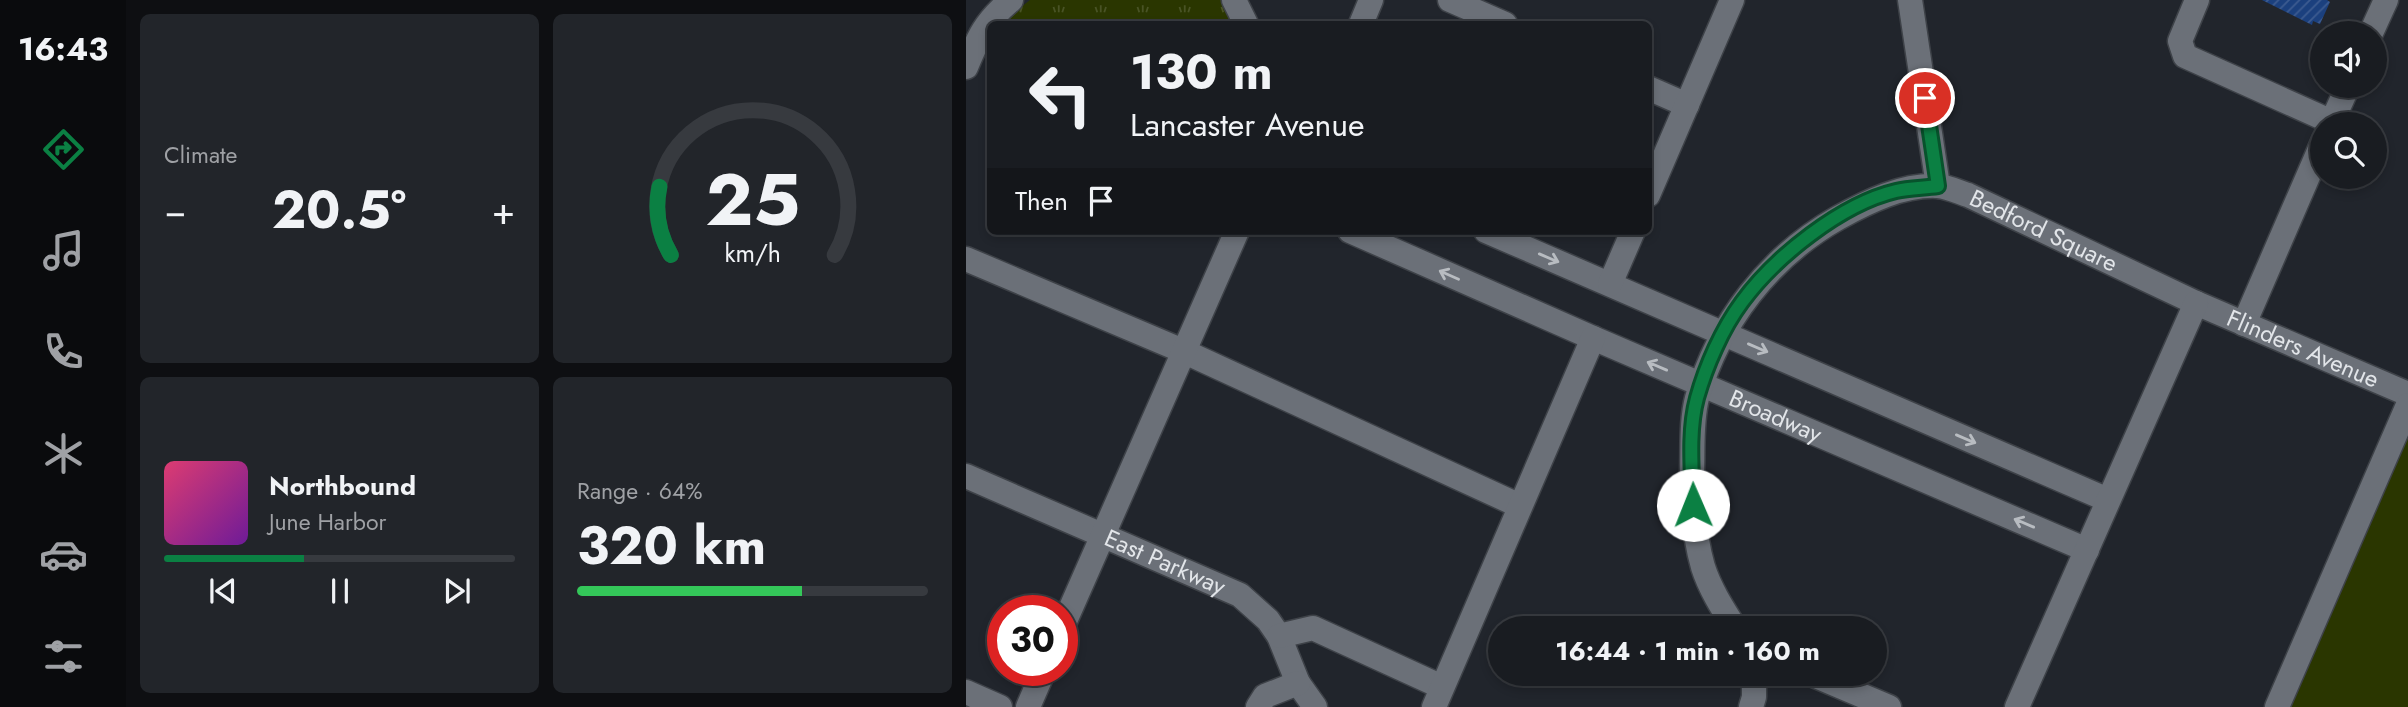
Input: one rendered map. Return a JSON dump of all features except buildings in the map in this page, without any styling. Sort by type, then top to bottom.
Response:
[{"type":"street","points":[[990,21],[1011,0]]},
{"type":"street","points":[[1234,0],[1244,21]]},
{"type":"street","points":[[1362,21],[1371,0]]},
{"type":"street","points":[[1450,0],[1498,21]]},
{"type":"street","points":[[1652,186],[1732,0]]},
{"type":"street","points":[[1910,0],[1938,186]]},
{"type":"street","points":[[2197,0],[2180,41],[2185,56],[2310,121]]},
{"type":"street","points":[[2376,21],[2386,0]]},
{"type":"street","points":[[966,67],[978,39]]},
{"type":"street","points":[[1652,90],[1687,105]]},
{"type":"street","points":[[2244,324],[2310,172]]},
{"type":"street","name":"Bedford Square","points":[[1727,616],[1703,568],[1694,528],[1693,435],[1697,400],[1712,358],[1742,302],[1780,260],[1822,227],[1864,203],[1896,191],[1938,186],[1968,195],[2196,303]]},
{"type":"street","points":[[1076,595],[1235,235]]},
{"type":"street","name":"Broadway","points":[[1359,235],[2087,550]]},
{"type":"street","points":[[1495,235],[2108,500]]},
{"type":"street","points":[[1610,284],[1631,235]]},
{"type":"street","points":[[966,259],[1183,351],[1520,506]]},
{"type":"street","points":[[2017,707],[2196,303]]},
{"type":"street","name":"Flinders Avenue","points":[[2196,303],[2408,394]]},
{"type":"street","points":[[1279,636],[1313,628],[1438,697],[1593,338]]},
{"type":"street","points":[[2277,707],[2408,405]]},
{"type":"street","name":"East Parkway","points":[[966,475],[1240,595],[1268,620],[1279,636],[1298,683],[1315,707]]},
{"type":"street","points":[[1258,707],[1265,696],[1298,683]]},
{"type":"street","points":[[1028,707],[1037,686]]},
{"type":"street","points":[[1751,707],[1755,686]]},
{"type":"street","points":[[1839,686],[1889,707]]},
{"type":"street","points":[[966,692],[1000,707]]},
{"type":"green space","points":[[1030,0],[1221,0],[1230,21],[1008,21],[1012,14]]},
{"type":"green space","points":[[2408,425],[2408,707],[2284,707]]},
{"type":"route","points":[[1693,505],[1693,435],[1697,400],[1712,358],[1742,302],[1780,260],[1822,227],[1864,203],[1896,191],[1938,186],[1925,98]]}]
